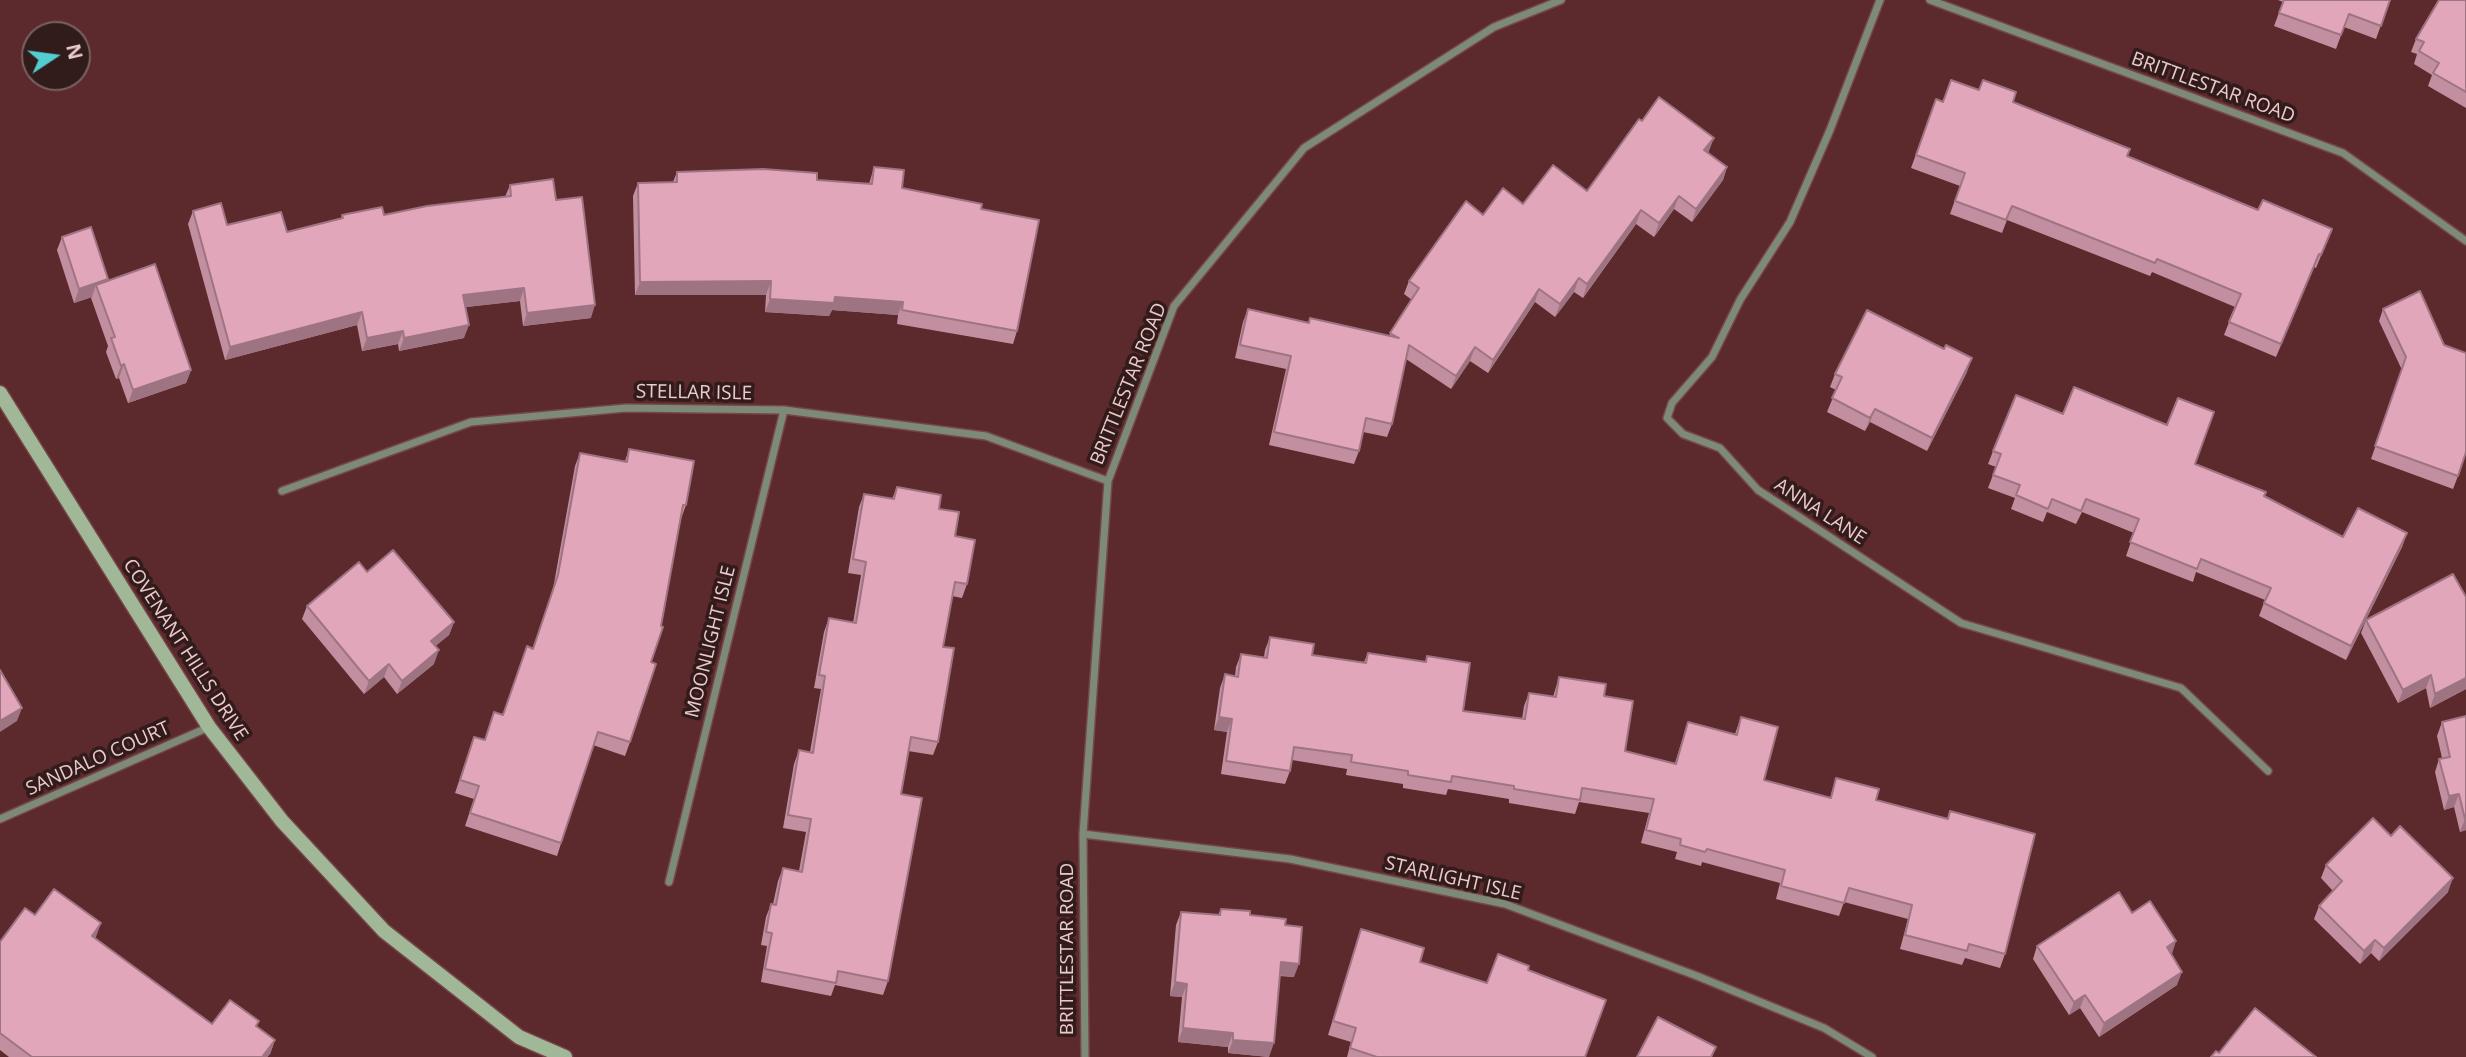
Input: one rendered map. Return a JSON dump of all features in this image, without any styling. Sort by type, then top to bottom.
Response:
[{"type":"street","name":"BRITTLESTAR ROAD","points":[[1085,1057],[1083,834],[1108,481],[1174,306],[1304,148],[1494,27],[1561,0]]},
{"type":"street","name":"ANNA LANE","points":[[1880,0],[1830,130],[1790,222],[1740,300],[1712,357],[1672,402],[1667,418],[1683,434],[1720,448],[1758,490],[1961,623],[2180,688],[2268,771]]},
{"type":"street","name":"BRITTLESTAR ROAD","points":[[1930,0],[2343,152],[2466,241]]},
{"type":"street","name":"COVENANT HILLS DRIVE","points":[[0,393],[209,727],[282,821],[384,931],[519,1037],[565,1057]]},
{"type":"street","name":"STELLAR ISLE","points":[[282,491],[471,422],[626,408],[784,410],[986,436],[1108,481]]},
{"type":"street","name":"MOONLIGHT ISLE","points":[[669,882],[784,410]]},
{"type":"street","name":"SANDALO COURT","points":[[0,819],[209,727]]},
{"type":"street","name":"STARLIGHT ISLE","points":[[1083,834],[1290,859],[1505,904],[1697,976],[1824,1028],[1872,1057]]},
{"type":"building","points":[[2284,0],[2390,0],[2381,26],[2349,14],[2341,35],[2279,13]]},
{"type":"building","points":[[2439,0],[2466,0],[2466,92],[2433,73],[2439,63],[2419,51],[2424,42],[2416,39]]},
{"type":"building","points":[[1951,80],[1979,90],[1983,80],[2016,92],[2013,102],[2130,149],[2127,156],[2258,210],[2263,200],[2332,229],[2281,344],[2229,322],[2241,294],[2157,259],[2155,263],[2012,206],[2006,220],[1955,201],[1965,173],[1916,155],[1936,99],[1943,102]]},
{"type":"building","points":[[1659,97],[1714,138],[1704,150],[1727,167],[1696,209],[1679,196],[1659,223],[1641,210],[1587,284],[1579,278],[1560,304],[1539,289],[1493,360],[1475,347],[1456,376],[1409,345],[1392,424],[1366,418],[1359,451],[1274,432],[1291,356],[1240,345],[1248,309],[1309,323],[1310,318],[1399,338],[1390,333],[1419,288],[1409,281],[1466,201],[1483,215],[1503,188],[1523,204],[1553,165],[1587,191],[1639,119],[1642,121]]},
{"type":"building","points":[[874,167],[904,170],[902,188],[982,204],[981,209],[1039,220],[1017,331],[902,310],[903,302],[835,297],[834,303],[770,299],[771,281],[640,282],[638,183],[677,182],[677,172],[763,169],[817,173],[817,180],[872,184]]},
{"type":"building","points":[[553,179],[556,200],[582,197],[595,305],[527,313],[524,288],[463,295],[469,325],[404,338],[403,331],[367,338],[362,312],[230,347],[193,211],[221,203],[227,225],[281,212],[287,232],[343,218],[342,215],[382,207],[384,215],[427,206],[511,196],[510,185]]},
{"type":"building","points":[[91,227],[108,279],[79,289],[62,237]]},
{"type":"building","points":[[155,264],[191,370],[133,390],[111,338],[115,337],[96,285]]},
{"type":"building","points":[[2420,291],[2444,345],[2466,353],[2466,452],[2458,476],[2375,446],[2406,357],[2383,309]]},
{"type":"building","points":[[1867,310],[1944,349],[1946,345],[1972,358],[1932,438],[1875,409],[1870,418],[1832,398],[1842,377],[1835,374]]},
{"type":"building","points":[[2074,387],[2167,425],[2178,398],[2214,412],[2195,464],[2266,492],[2264,496],[2343,537],[2358,508],[2407,533],[2351,646],[2264,603],[2271,588],[2201,559],[2197,569],[2130,542],[2139,519],[2086,499],[2081,511],[2052,499],[2048,509],[2016,495],[2020,485],[1993,475],[2001,454],[1993,451],[2016,395],[2063,414]]},
{"type":"building","points":[[629,449],[694,461],[686,505],[683,505],[661,626],[663,627],[651,662],[656,664],[630,742],[598,732],[561,843],[470,813],[479,786],[460,780],[474,737],[485,740],[494,712],[503,715],[527,646],[533,649],[558,575],[580,453],[627,462]]},
{"type":"building","points":[[897,487],[941,495],[939,509],[959,512],[955,536],[975,540],[967,584],[955,582],[943,647],[954,648],[938,742],[911,737],[901,794],[922,798],[888,981],[838,971],[836,983],[765,969],[772,933],[766,932],[771,904],[776,905],[783,868],[802,872],[811,819],[788,815],[799,750],[813,753],[825,676],[819,675],[829,618],[856,623],[866,562],[853,559],[864,494],[894,499]]},
{"type":"building","points":[[393,550],[454,622],[431,641],[439,650],[402,681],[389,664],[369,681],[307,606],[359,562],[367,572]]},
{"type":"building","points":[[2453,574],[2466,597],[2466,678],[2435,694],[2431,675],[2403,690],[2366,620]]},
{"type":"building","points":[[1270,637],[1314,644],[1312,655],[1366,663],[1368,653],[1426,662],[1427,656],[1470,663],[1463,711],[1525,719],[1529,693],[1556,697],[1559,677],[1606,684],[1604,696],[1633,701],[1625,751],[1676,764],[1688,722],[1737,735],[1741,717],[1778,727],[1764,780],[1831,798],[1836,778],[1879,789],[1876,800],[1948,819],[1950,811],[2035,834],[2005,954],[1969,944],[1967,951],[1905,935],[1912,905],[1849,888],[1844,903],[1781,886],[1785,870],[1707,849],[1705,852],[1680,845],[1681,839],[1646,830],[1654,799],[1582,788],[1580,800],[1452,776],[1451,782],[1408,775],[1408,771],[1351,762],[1352,755],[1294,747],[1290,771],[1226,761],[1232,719],[1219,717],[1225,674],[1238,677],[1241,654],[1267,658]]},
{"type":"building","points":[[0,670],[22,708],[0,721]]},
{"type":"building","points":[[2466,716],[2465,819],[2459,794],[2449,796],[2439,759],[2450,757],[2442,722]]},
{"type":"building","points":[[2373,818],[2391,836],[2400,826],[2453,878],[2384,948],[2375,940],[2364,951],[2319,906],[2342,881],[2326,865]]},
{"type":"building","points":[[54,889],[101,923],[92,936],[212,1024],[230,1000],[259,1021],[256,1026],[275,1040],[262,1057],[32,1057],[0,1033],[0,942],[25,908],[35,915]]},
{"type":"building","points":[[2119,892],[2132,913],[2150,901],[2176,941],[2167,947],[2182,972],[2104,1023],[2085,995],[2074,1002],[2037,946]]},
{"type":"building","points":[[1221,909],[1250,911],[1250,915],[1286,919],[1285,925],[1302,927],[1299,964],[1281,962],[1274,1043],[1233,1040],[1233,1033],[1183,1028],[1187,984],[1175,982],[1181,912],[1220,915]]},
{"type":"building","points":[[1361,929],[1424,948],[1420,962],[1487,983],[1498,954],[1529,966],[1528,970],[1606,1000],[1585,1057],[1377,1057],[1350,1048],[1356,1028],[1333,1021]]},
{"type":"building","points":[[2255,1008],[2316,1057],[2211,1057],[2216,1051],[2219,1053]]},
{"type":"building","points":[[1658,1017],[1716,1047],[1711,1057],[1637,1057]]}]
